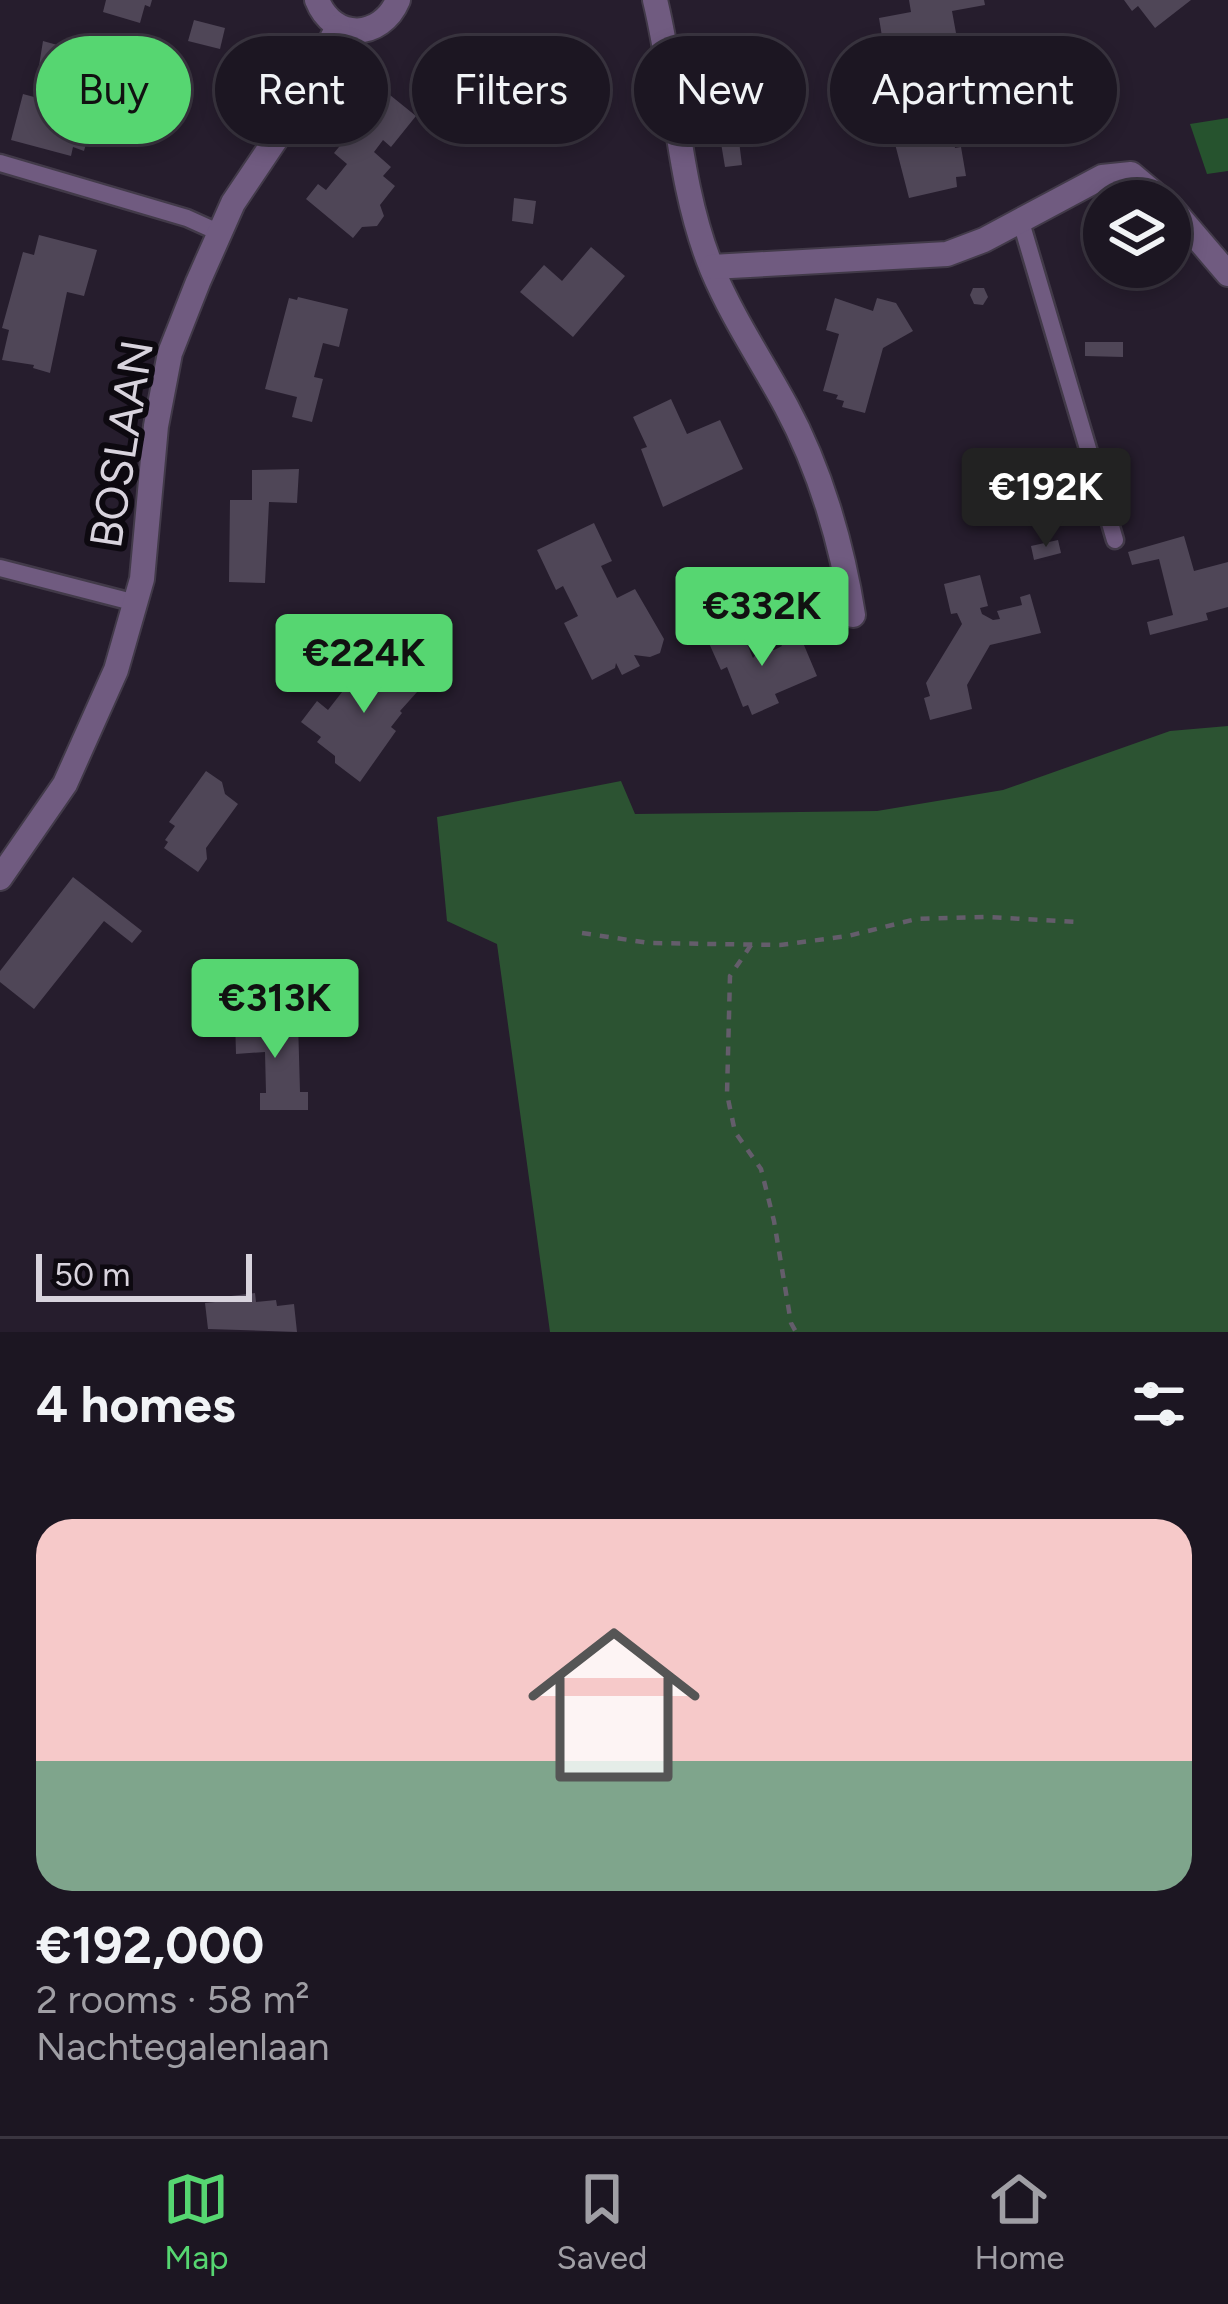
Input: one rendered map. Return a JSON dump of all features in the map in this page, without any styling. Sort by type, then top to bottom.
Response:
[{"type":"street","points":[[317,0],[338,27],[362,32],[393,12],[398,0]]},
{"type":"street","points":[[656,0],[695,221],[712,267],[811,463],[845,565],[854,615]]},
{"type":"street","name":"BOSLAAN","points":[[0,878],[65,784],[116,670],[142,579],[156,426],[170,353],[218,232],[290,118],[338,27]]},
{"type":"street","points":[[1097,180],[1131,174],[1138,180]]},
{"type":"street","points":[[712,267],[947,254],[1021,222],[1083,188]]},
{"type":"street","points":[[1191,232],[1228,274]]},
{"type":"lane","points":[[0,163],[187,218],[218,232]]},
{"type":"lane","points":[[1021,222],[1115,540]]},
{"type":"lane","points":[[0,568],[136,603]]},
{"type":"path","points":[[582,933],[650,943],[780,946],[916,919],[1078,922]]},
{"type":"path","points":[[751,945],[730,976],[727,1094],[735,1132],[760,1169],[796,1332]]},
{"type":"green space","points":[[1228,118],[1228,171],[1207,174],[1190,124]]},
{"type":"green space","points":[[1228,726],[1228,1332],[550,1332],[497,944],[447,921],[437,817],[621,781],[635,814],[877,811],[1003,790],[1170,731]]},
{"type":"building","points":[[106,0],[152,0],[150,7],[145,5],[140,23],[103,12]]},
{"type":"building","points":[[909,0],[984,0],[985,5],[952,11],[957,36],[882,36],[879,18],[911,12]]},
{"type":"building","points":[[1124,0],[1191,0],[1155,28],[1138,6],[1132,11]]},
{"type":"building","points":[[194,20],[225,28],[223,36],[215,36],[215,48],[191,42]]},
{"type":"building","points":[[36,85],[36,144],[86,144],[84,151],[73,147],[71,156],[11,140],[23,94],[34,97]]},
{"type":"building","points":[[388,93],[412,113],[412,121],[391,147]]},
{"type":"building","points":[[341,144],[380,144],[374,152],[391,167],[383,176],[395,186],[380,205],[384,216],[377,226],[362,227],[353,238],[306,199],[318,184],[326,190],[347,164],[334,153]]},
{"type":"building","points":[[721,144],[739,144],[742,165],[725,167]]},
{"type":"building","points":[[895,144],[961,147],[966,176],[956,177],[957,187],[909,198]]},
{"type":"building","points":[[514,198],[536,201],[533,224],[512,221]]},
{"type":"building","points":[[39,235],[97,250],[84,296],[67,292],[50,373],[2,360],[9,330],[2,328],[23,252],[34,255]]},
{"type":"building","points":[[591,247],[625,276],[573,337],[520,292],[544,265],[562,281]]},
{"type":"building","points":[[973,288],[984,288],[988,297],[983,305],[974,304]]},
{"type":"building","points":[[289,298],[348,309],[339,347],[323,343],[314,377],[323,379],[312,422],[292,417],[297,397],[265,389]]},
{"type":"building","points":[[835,298],[873,311],[877,298],[896,303],[913,331],[883,348],[865,413],[842,407],[844,401],[836,399],[838,395],[823,391],[839,334],[826,330]]},
{"type":"building","points":[[1085,342],[1123,342],[1123,357],[1085,356]]},
{"type":"building","points":[[671,399],[687,434],[720,420],[743,469],[663,507],[641,449],[647,447],[633,417]]},
{"type":"building","points":[[299,469],[297,503],[269,502],[265,583],[229,582],[230,500],[252,500],[252,470]]},
{"type":"building","points":[[594,523],[612,561],[601,566],[617,598],[635,589],[664,639],[660,653],[634,655],[640,666],[622,675],[616,663],[592,680],[564,623],[578,616],[563,586],[556,590],[537,550]]},
{"type":"building","points":[[1184,536],[1194,571],[1228,562],[1228,607],[1206,613],[1208,620],[1150,635],[1147,622],[1173,615],[1159,559],[1132,565],[1128,552]]},
{"type":"building","points":[[1058,540],[1061,553],[1034,560],[1031,546]]},
{"type":"building","points":[[980,575],[988,606],[980,608],[982,614],[1000,619],[997,611],[1022,605],[1020,597],[1030,594],[1041,633],[990,645],[967,685],[972,709],[930,720],[924,698],[930,696],[926,683],[962,624],[957,613],[951,614],[944,584]]},
{"type":"building","points":[[740,627],[753,658],[762,648],[774,650],[780,643],[801,638],[817,676],[775,694],[779,703],[752,715],[748,705],[743,707],[727,667],[721,670],[708,641]]},
{"type":"building","points":[[385,657],[426,682],[400,711],[391,727],[396,731],[360,782],[335,763],[335,756],[317,742],[321,737],[301,722],[317,701],[328,710],[353,678],[358,682],[369,668],[374,672]]},
{"type":"building","points":[[206,771],[222,782],[225,794],[238,804],[206,848],[207,859],[198,872],[164,848],[175,826],[169,822]]},
{"type":"building","points":[[73,877],[142,931],[132,943],[104,921],[34,1009],[0,982],[0,971]]},
{"type":"building","points":[[235,1020],[298,1021],[300,1092],[308,1092],[308,1110],[260,1110],[260,1093],[266,1093],[265,1052],[236,1054]]},
{"type":"building","points":[[255,1293],[256,1302],[294,1304],[297,1332],[208,1329],[205,1303]]}]
